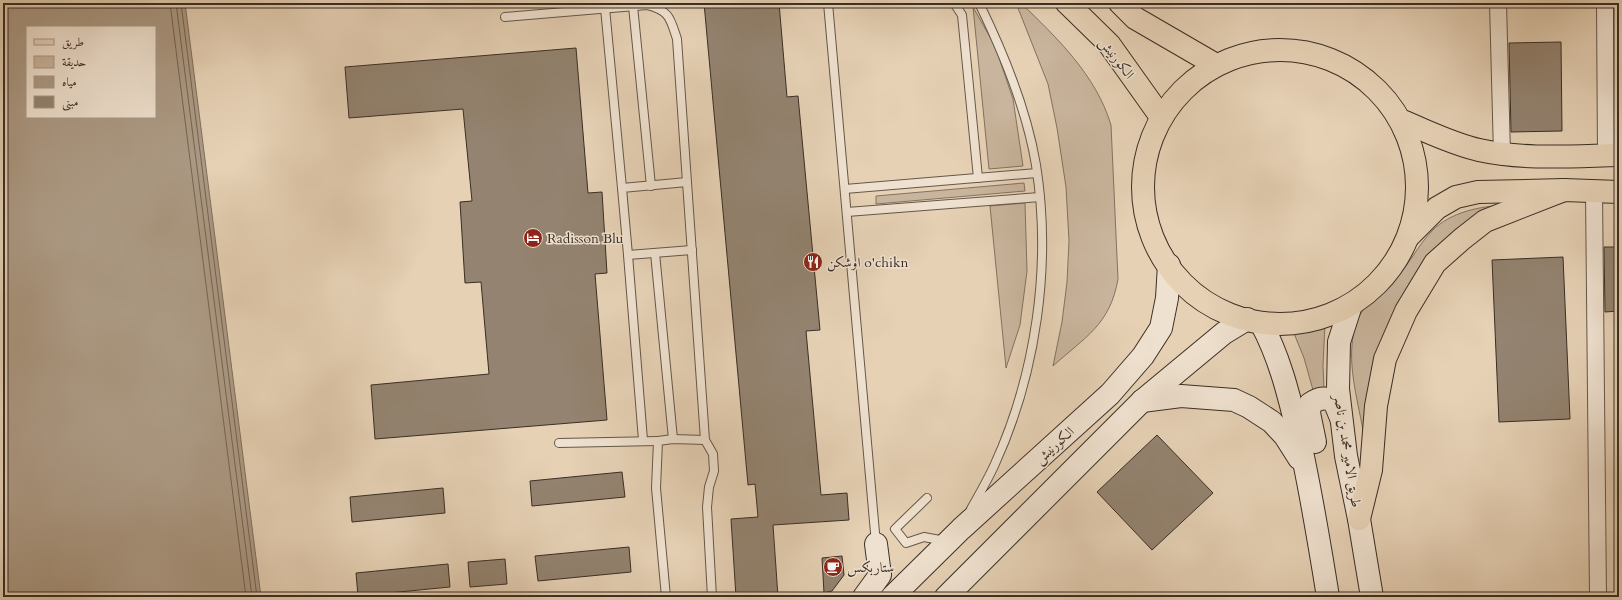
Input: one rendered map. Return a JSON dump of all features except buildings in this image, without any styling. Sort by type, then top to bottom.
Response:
[{"type":"main road","name":"الكورنيش","points":[[1067,3],[1109,44],[1161,117]]},
{"type":"main road","points":[[1120,3],[1136,18],[1216,65]]},
{"type":"main road","points":[[1409,236],[1418,197],[1415,158],[1402,121],[1376,87],[1340,63],[1299,51],[1257,52],[1216,65],[1185,88],[1161,117],[1148,147],[1143,178],[1144,210],[1153,241],[1169,265],[1195,294],[1226,313],[1254,321],[1292,324],[1323,318],[1351,305],[1386,275],[1409,236],[1437,208],[1456,197],[1478,192],[1542,190],[1619,192]]},
{"type":"main road","points":[[1402,121],[1462,145],[1502,154],[1550,156],[1612,155]]},
{"type":"main road","points":[[1542,190],[1525,182],[1521,175],[1524,168],[1550,156]]},
{"type":"main road","points":[[1360,519],[1370,470],[1376,406],[1385,359],[1406,311],[1435,263],[1485,221],[1564,190]]},
{"type":"main road","name":"الكورنيش","points":[[892,597],[955,535],[1110,394],[1143,356],[1161,328],[1167,298],[1169,265]]},
{"type":"main road","name":"طريق الامير محمد بن ناصر","points":[[1351,305],[1339,342],[1338,389],[1346,456],[1360,519],[1372,597]]},
{"type":"main road","points":[[946,597],[1142,401],[1224,333],[1254,321]]},
{"type":"main road","points":[[1254,321],[1274,346],[1288,390],[1306,469],[1328,597]]},
{"type":"main road","points":[[1142,401],[1181,396],[1234,400],[1272,422],[1285,436],[1306,469]]},
{"type":"main road","points":[[1306,469],[1316,450],[1309,413],[1310,404],[1318,399],[1325,398],[1330,400],[1334,402],[1341,418]]},
{"type":"main road","points":[[864,597],[880,575],[876,544]]},
{"type":"street","points":[[1498,3],[1502,154]]},
{"type":"street","points":[[1605,3],[1612,155]]},
{"type":"street","points":[[1594,191],[1598,597]]},
{"type":"lane","points":[[828,3],[876,544]]},
{"type":"lane","points":[[954,3],[962,15],[978,178]]},
{"type":"lane","points":[[926,498],[895,529],[906,543],[924,536],[955,535],[994,466],[1015,411],[1032,351],[1040,287],[1043,219],[1037,173],[1022,111],[1002,50],[979,3]]},
{"type":"lane","points":[[505,17],[647,5],[662,9],[670,19],[677,39],[705,440],[713,454],[714,471],[709,487],[707,507],[712,597]]},
{"type":"lane","points":[[633,6],[650,186]]},
{"type":"lane","points":[[605,8],[628,255],[643,440]]},
{"type":"lane","points":[[845,189],[1037,173]]},
{"type":"lane","points":[[622,188],[687,182]]},
{"type":"lane","points":[[847,212],[1040,197]]},
{"type":"lane","points":[[628,255],[692,250]]},
{"type":"lane","points":[[655,253],[673,439]]},
{"type":"lane","points":[[559,443],[643,440],[658,441],[673,439],[705,440]]},
{"type":"lane","points":[[658,441],[656,488],[666,597]]},
{"type":"green space","points":[[1016,3],[1021,3],[1074,58],[1096,90],[1111,125],[1118,279],[1109,308],[1102,319],[1086,338],[1053,366],[1062,322],[1067,282],[1069,241],[1066,187],[1057,128],[1048,84]]},
{"type":"green space","points":[[973,7],[995,46],[1013,99],[1023,166],[989,169]]},
{"type":"green space","points":[[1024,183],[1025,191],[876,204],[876,196]]},
{"type":"green space","points":[[1025,203],[1027,271],[1020,325],[1006,368],[990,206]]},
{"type":"green space","points":[[1506,205],[1452,234],[1363,430],[1355,392],[1352,366],[1355,327],[1362,312],[1371,301],[1399,275],[1422,243],[1439,224],[1466,211]]},
{"type":"green space","points":[[1325,324],[1323,365],[1324,389],[1313,390],[1304,358],[1293,331],[1310,329]]},
{"type":"water","points":[[3,3],[185,3],[261,597],[3,597]]},
{"type":"place","name":"Radisson Blu","points":[[533,238]]},
{"type":"place","name":"اوشكن o'chikn","points":[[813,262]]},
{"type":"place","name":"ستاربكس","points":[[833,567]]}]
